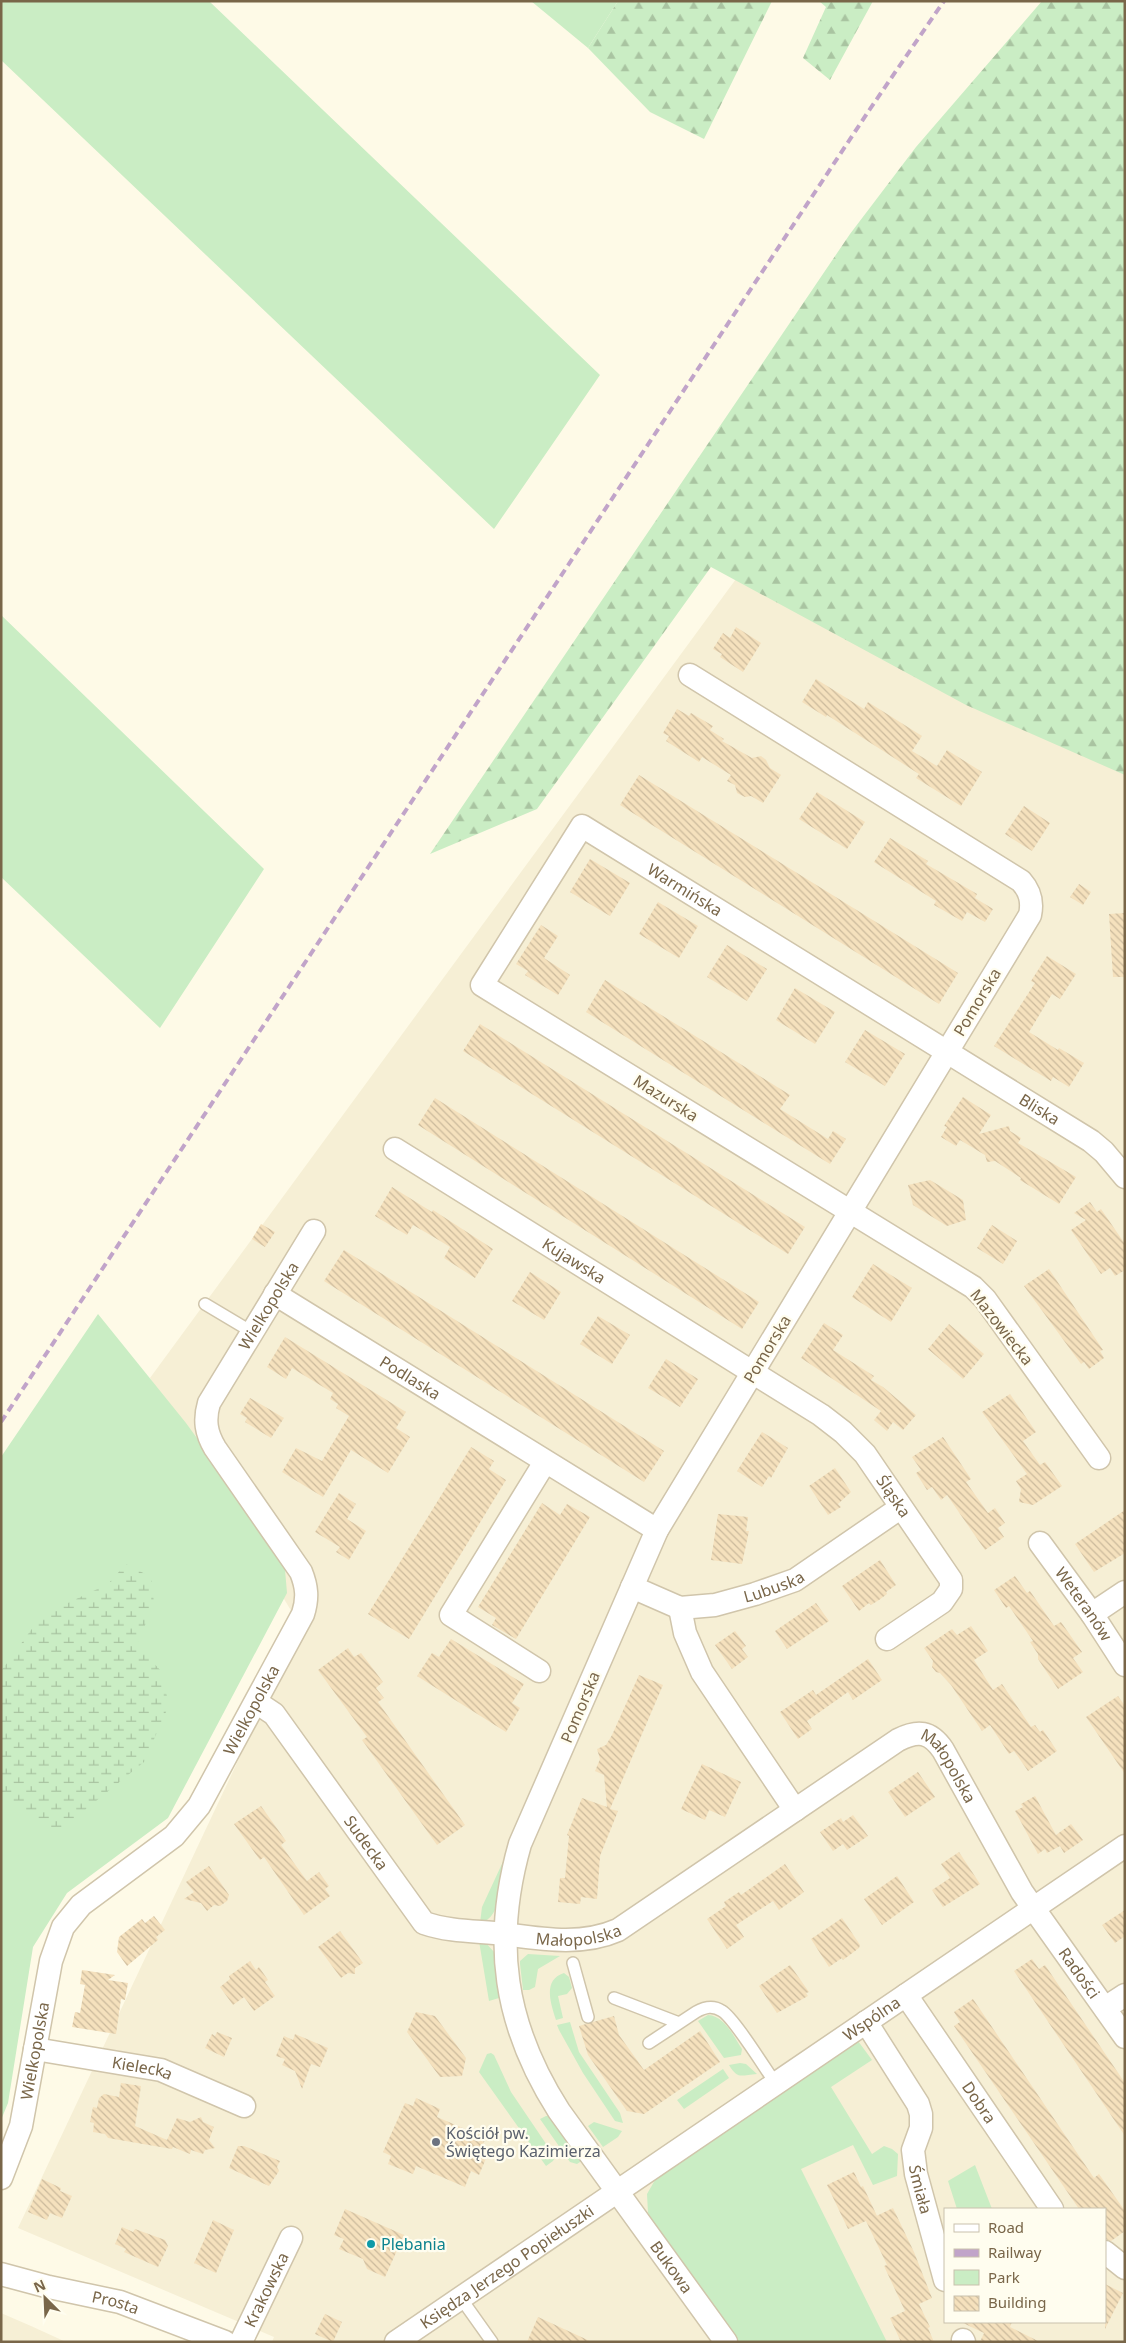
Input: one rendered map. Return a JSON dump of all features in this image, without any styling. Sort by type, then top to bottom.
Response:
[{"type":"street","name":"Pomorska","points":[[618,2192],[542,2085],[516,2022],[505,1961],[505,1934],[506,1910],[512,1872],[520,1844],[657,1530],[1030,915],[1031,898],[1028,889],[1013,876],[690,675]]},
{"type":"street","name":"Warmińska","points":[[482,985],[582,826],[947,1051]]},
{"type":"street","name":"Mazurska","points":[[482,985],[850,1212]]},
{"type":"street","name":"Bliska","points":[[947,1051],[1091,1141],[1104,1152],[1125,1177]]},
{"type":"street","name":"Kujawska","points":[[395,1149],[753,1372]]},
{"type":"street","name":"Mazowiecka","points":[[850,1212],[973,1287],[985,1299],[1099,1458]]},
{"type":"street","name":"Wielkopolska","points":[[1,2178],[21,2126],[51,1961],[63,1928],[81,1905],[174,1836],[189,1820],[199,1806],[303,1614],[306,1604],[307,1587],[302,1572],[215,1448],[206,1426],[209,1403],[314,1231]]},
{"type":"street","name":"Podlaska","points":[[275,1294],[657,1530]]},
{"type":"street","name":"Śląska","points":[[753,1372],[844,1432],[865,1454],[900,1508],[951,1580],[951,1589],[942,1602],[887,1639]]},
{"type":"street","points":[[539,1671],[451,1615],[545,1462]]},
{"type":"street","name":"Lubuska","points":[[632,1587],[680,1608],[715,1605],[755,1594],[795,1580],[900,1508]]},
{"type":"street","name":"Weteranów","points":[[1040,1543],[1092,1614],[1125,1665]]},
{"type":"street","points":[[1092,1614],[1125,1592]]},
{"type":"street","points":[[680,1608],[685,1633],[702,1672],[795,1810]]},
{"type":"street","name":"Sudecka","points":[[256,1702],[274,1714],[424,1923],[442,1929],[505,1934]]},
{"type":"street","name":"Małopolska","points":[[505,1934],[527,1939],[579,1940],[611,1933],[911,1733],[925,1734],[936,1740],[943,1750],[1022,1892],[1033,1908]]},
{"type":"street","name":"Wspólna","points":[[618,2192],[1125,1846]]},
{"type":"street","name":"Radości","points":[[1033,1908],[1125,2037]]},
{"type":"street","name":"Dobra","points":[[906,1995],[1051,2208]]},
{"type":"street","points":[[1105,2008],[1125,1995]]},
{"type":"street","name":"Śmiała","points":[[866,2022],[920,2109],[921,2128],[913,2150],[916,2174],[944,2276]]},
{"type":"street","name":"Kielecka","points":[[35,2049],[161,2070],[244,2106]]},
{"type":"street","name":"Księdza Jerzego Popiełuszki","points":[[396,2342],[618,2192]]},
{"type":"street","name":"Bukowa","points":[[618,2192],[726,2342]]},
{"type":"street","name":"Krakowska","points":[[242,2342],[291,2238]]},
{"type":"street","points":[[1106,2253],[1125,2268]]},
{"type":"street","name":"Prosta","points":[[1,2274],[49,2288],[141,2308],[225,2342]]},
{"type":"lane","points":[[205,1304],[252,1332]]},
{"type":"lane","points":[[573,1962],[588,2017]]},
{"type":"lane","points":[[614,1998],[679,2023]]},
{"type":"lane","points":[[649,2043],[704,2008],[714,2007],[727,2014],[776,2084]]},
{"type":"lane","points":[[460,2297],[492,2342]]},
{"type":"shaded area","points":[[758,549],[1125,753],[1125,2342],[272,2342],[274,2337],[18,2228],[301,1627],[150,1378]]},
{"type":"shaded area","points":[[1,2313],[31,2326],[66,2342],[1,2342]]},
{"type":"green space","points":[[1,1],[209,1],[600,375],[494,529],[1,60]]},
{"type":"green space","points":[[531,1],[618,1],[588,48]]},
{"type":"green space","points":[[618,1],[772,1],[704,139],[650,112],[588,48]]},
{"type":"green space","points":[[819,1],[873,1],[830,80],[803,58],[826,7]]},
{"type":"green space","points":[[1042,1],[1125,1],[1125,775],[966,705],[711,567],[537,809],[430,854],[850,234],[916,147]]},
{"type":"green space","points":[[1,615],[264,869],[160,1028],[1,877]]},
{"type":"green space","points":[[98,1314],[186,1423],[284,1558],[287,1593],[168,1818],[67,1893],[33,1947],[8,2103],[1,2120],[1,1457]]},
{"type":"green space","points":[[126,1564],[151,1577],[154,1603],[137,1645],[161,1671],[169,1705],[144,1762],[69,1823],[58,1836],[1,1795],[1,1671],[42,1615],[108,1584]]},
{"type":"green space","points":[[507,1853],[498,1904],[488,1920],[480,1923],[482,1907]]},
{"type":"green space","points":[[479,1941],[484,1941],[495,1953],[500,1995],[499,1998],[489,2001]]},
{"type":"green space","points":[[528,1954],[560,1956],[538,1969],[535,1987],[523,1990],[520,1961]]},
{"type":"green space","points":[[564,1973],[569,1977],[572,1988],[567,1994],[558,1996],[563,2018],[556,2020],[550,1987],[557,1976]]},
{"type":"green space","points":[[708,2015],[714,2016],[724,2023],[742,2049],[741,2055],[724,2058],[698,2021]]},
{"type":"green space","points":[[570,2022],[579,2052],[620,2113],[623,2123],[615,2121],[583,2073],[559,2030],[557,2025]]},
{"type":"green space","points":[[858,2041],[872,2060],[831,2087],[872,2154],[884,2146],[898,2154],[897,2176],[873,2185],[853,2145],[801,2169],[887,2342],[739,2342],[658,2230],[648,2213],[647,2194],[655,2180]]},
{"type":"green space","points":[[491,2053],[494,2055],[511,2092],[555,2157],[546,2166],[479,2072],[487,2054]]},
{"type":"green space","points":[[746,2064],[757,2074],[740,2076],[729,2065]]},
{"type":"green space","points":[[723,2069],[729,2078],[684,2109],[677,2100]]},
{"type":"green space","points":[[550,2116],[583,2160],[577,2164],[570,2162],[540,2119]]},
{"type":"green space","points":[[594,2122],[622,2131],[618,2137],[603,2147],[588,2126]]},
{"type":"green space","points":[[975,2165],[992,2208],[957,2208],[948,2181]]},
{"type":"building","points":[[736,627],[761,643],[743,672],[720,657],[722,654],[713,649],[723,633],[730,638]]},
{"type":"building","points":[[816,679],[864,709],[868,702],[922,736],[912,751],[937,766],[947,750],[982,772],[961,806],[916,778],[919,774],[827,715],[826,717],[802,702]]},
{"type":"building","points":[[677,709],[689,716],[691,713],[713,726],[710,730],[724,739],[722,741],[752,758],[761,756],[766,760],[770,768],[781,775],[763,803],[751,796],[745,797],[737,793],[735,785],[727,781],[731,775],[702,757],[699,762],[666,741],[669,736],[663,733]]},
{"type":"building","points":[[639,775],[958,973],[939,1004],[620,805]]},
{"type":"building","points":[[817,792],[865,822],[847,849],[799,819]]},
{"type":"building","points":[[1024,806],[1050,823],[1032,851],[1005,834]]},
{"type":"building","points":[[890,838],[928,861],[926,864],[977,894],[975,898],[993,909],[985,922],[967,912],[962,921],[934,905],[936,901],[874,862]]},
{"type":"building","points":[[590,859],[630,883],[610,916],[570,892]]},
{"type":"building","points":[[1079,884],[1091,892],[1083,905],[1070,897]]},
{"type":"building","points":[[658,902],[698,926],[679,958],[639,934]]},
{"type":"building","points":[[1125,913],[1125,977],[1113,977],[1109,914]]},
{"type":"building","points":[[541,925],[558,936],[544,958],[570,975],[558,995],[525,975],[528,971],[516,964]]},
{"type":"building","points":[[727,945],[767,969],[747,1001],[707,977]]},
{"type":"building","points":[[1047,956],[1076,974],[1060,999],[1052,994],[1029,1032],[1084,1063],[1069,1087],[1053,1077],[1051,1081],[994,1046],[1035,983],[1031,981]]},
{"type":"building","points":[[605,980],[790,1095],[780,1109],[828,1139],[833,1131],[846,1139],[830,1164],[586,1012]]},
{"type":"building","points":[[795,988],[835,1012],[815,1044],[776,1020]]},
{"type":"building","points":[[480,1024],[805,1227],[788,1254],[463,1051]]},
{"type":"building","points":[[865,1030],[905,1054],[885,1086],[845,1062]]},
{"type":"building","points":[[963,1097],[991,1115],[979,1134],[1009,1126],[1010,1131],[1021,1138],[1018,1143],[1076,1177],[1059,1204],[1020,1180],[1021,1178],[995,1161],[987,1162],[985,1155],[960,1140],[956,1146],[941,1137],[947,1127],[944,1126]]},
{"type":"building","points":[[435,1098],[759,1302],[742,1329],[418,1125]]},
{"type":"building","points":[[930,1180],[963,1200],[966,1220],[947,1226],[913,1205],[908,1185]]},
{"type":"building","points":[[392,1187],[432,1212],[433,1210],[493,1249],[475,1278],[444,1258],[450,1247],[413,1225],[407,1235],[375,1216]]},
{"type":"building","points":[[1090,1202],[1097,1212],[1101,1209],[1125,1244],[1125,1270],[1115,1276],[1110,1268],[1101,1274],[1071,1230],[1086,1220],[1074,1213]]},
{"type":"building","points":[[261,1224],[275,1232],[265,1247],[252,1239]]},
{"type":"building","points":[[992,1225],[1017,1241],[1003,1264],[977,1248]]},
{"type":"building","points":[[344,1250],[664,1451],[644,1482],[324,1281]]},
{"type":"building","points":[[873,1264],[912,1288],[891,1322],[852,1297]]},
{"type":"building","points":[[1049,1269],[1103,1350],[1100,1351],[1104,1358],[1089,1369],[1084,1362],[1081,1364],[1024,1286]]},
{"type":"building","points":[[530,1272],[561,1292],[544,1320],[512,1301]]},
{"type":"building","points":[[598,1316],[630,1335],[612,1364],[580,1344]]},
{"type":"building","points":[[824,1323],[843,1335],[833,1350],[874,1376],[871,1380],[883,1387],[916,1415],[903,1430],[893,1422],[887,1431],[874,1420],[881,1411],[801,1358]]},
{"type":"building","points":[[949,1324],[984,1354],[963,1379],[928,1349]]},
{"type":"building","points":[[285,1337],[406,1412],[396,1428],[410,1437],[388,1473],[351,1450],[323,1497],[282,1472],[296,1448],[322,1461],[349,1416],[336,1408],[338,1404],[330,1399],[333,1393],[292,1368],[286,1379],[267,1367]]},
{"type":"building","points":[[666,1359],[698,1379],[680,1407],[648,1388]]},
{"type":"building","points":[[1010,1394],[1036,1432],[1023,1441],[1040,1465],[1045,1462],[1062,1486],[1033,1505],[1019,1502],[1021,1489],[1016,1481],[1027,1474],[982,1412]]},
{"type":"building","points":[[250,1398],[284,1418],[271,1438],[245,1422],[247,1418],[240,1414]]},
{"type":"building","points":[[762,1432],[788,1448],[771,1478],[769,1476],[762,1487],[737,1471]]},
{"type":"building","points":[[943,1437],[971,1479],[966,1482],[988,1513],[995,1508],[1005,1523],[998,1528],[1004,1537],[985,1550],[947,1495],[941,1500],[932,1487],[927,1490],[916,1473],[921,1470],[912,1457]]},
{"type":"building","points":[[471,1447],[494,1461],[489,1469],[506,1480],[409,1639],[368,1614]]},
{"type":"building","points":[[835,1468],[851,1492],[838,1504],[841,1507],[828,1515],[809,1486]]},
{"type":"building","points":[[339,1493],[356,1504],[347,1519],[366,1531],[349,1560],[336,1552],[340,1547],[315,1532]]},
{"type":"building","points":[[542,1503],[560,1515],[567,1504],[590,1517],[516,1639],[492,1625],[496,1618],[478,1607]]},
{"type":"building","points":[[1125,1510],[1125,1553],[1094,1572],[1075,1544]]},
{"type":"building","points":[[718,1514],[748,1517],[746,1531],[749,1531],[742,1564],[711,1560]]},
{"type":"building","points":[[880,1560],[896,1585],[879,1600],[871,1605],[869,1603],[859,1611],[842,1586]]},
{"type":"building","points":[[1015,1576],[1027,1593],[1030,1591],[1054,1626],[1061,1622],[1082,1652],[1073,1658],[1083,1672],[1058,1689],[1038,1659],[1038,1654],[1030,1642],[1033,1641],[1009,1606],[1006,1608],[994,1590]]},
{"type":"building","points":[[816,1603],[829,1621],[787,1649],[775,1631]]},
{"type":"building","points":[[971,1626],[988,1651],[974,1660],[993,1690],[1002,1684],[1031,1727],[1035,1725],[1040,1732],[1043,1730],[1057,1751],[1028,1771],[1014,1751],[1009,1754],[990,1725],[982,1731],[951,1685],[932,1667],[933,1661],[924,1648],[952,1629],[957,1635]]},
{"type":"building","points":[[735,1631],[746,1646],[742,1649],[748,1657],[732,1669],[715,1645]]},
{"type":"building","points":[[451,1639],[524,1684],[512,1703],[520,1708],[506,1732],[417,1676],[432,1653],[439,1657]]},
{"type":"building","points":[[348,1648],[354,1657],[361,1653],[383,1682],[376,1688],[384,1698],[378,1702],[465,1825],[437,1845],[362,1740],[367,1737],[318,1670]]},
{"type":"building","points":[[868,1659],[882,1680],[853,1700],[848,1692],[807,1721],[812,1729],[798,1739],[780,1712],[813,1690],[816,1695]]},
{"type":"building","points":[[639,1675],[663,1685],[610,1809],[618,1811],[600,1856],[597,1899],[581,1897],[580,1904],[558,1902],[560,1878],[565,1878],[569,1836],[567,1835],[582,1798],[607,1807],[604,1775],[595,1771],[600,1759],[597,1749],[606,1745],[612,1735]]},
{"type":"building","points":[[1118,1696],[1125,1706],[1125,1774],[1086,1717]]},
{"type":"building","points":[[702,1764],[741,1782],[725,1817],[709,1810],[705,1820],[681,1809]]},
{"type":"building","points":[[918,1772],[935,1797],[905,1817],[888,1792]]},
{"type":"building","points":[[1035,1796],[1056,1835],[1071,1824],[1083,1840],[1064,1853],[1060,1846],[1047,1853],[1045,1849],[1038,1854],[1015,1811],[1023,1807],[1021,1804]]},
{"type":"building","points":[[261,1806],[286,1841],[281,1845],[307,1881],[319,1872],[329,1886],[325,1889],[330,1896],[304,1915],[264,1857],[260,1860],[234,1824]]},
{"type":"building","points":[[853,1815],[868,1836],[847,1850],[843,1844],[833,1851],[820,1832],[841,1818],[843,1822]]},
{"type":"building","points":[[959,1852],[980,1884],[943,1907],[932,1890],[950,1878],[941,1864]]},
{"type":"building","points":[[785,1864],[804,1892],[779,1910],[773,1901],[736,1925],[744,1937],[727,1949],[707,1919],[726,1906],[724,1902],[739,1892],[741,1895]]},
{"type":"building","points":[[209,1866],[229,1895],[227,1901],[220,1906],[214,1905],[207,1911],[201,1903],[184,1899],[194,1892],[186,1882]]},
{"type":"building","points":[[897,1876],[914,1902],[882,1925],[864,1899]]},
{"type":"building","points":[[1125,1910],[1125,1936],[1115,1943],[1102,1925]]},
{"type":"building","points":[[154,1916],[165,1930],[156,1937],[158,1940],[127,1966],[117,1952],[119,1937],[142,1919],[145,1923]]},
{"type":"building","points":[[842,1918],[860,1945],[859,1948],[843,1960],[842,1958],[829,1967],[811,1939]]},
{"type":"building","points":[[340,1931],[363,1963],[355,1968],[355,1974],[348,1973],[341,1978],[318,1947]]},
{"type":"building","points":[[1032,1959],[1039,1969],[1045,1965],[1125,2083],[1125,2136],[1014,1971]]},
{"type":"building","points":[[250,1961],[256,1970],[259,1967],[268,1980],[265,1982],[275,1996],[254,2011],[244,1997],[233,2005],[220,1987],[230,1979],[229,1976]]},
{"type":"building","points":[[790,1965],[809,1992],[806,1993],[808,1996],[777,2013],[759,1986]]},
{"type":"building","points":[[82,1970],[115,1975],[108,1980],[128,1983],[125,2000],[121,1999],[116,2034],[72,2027],[75,2012],[80,2013],[85,1985],[80,1984]]},
{"type":"building","points":[[973,1999],[1094,2178],[1099,2174],[1125,2211],[1125,2231],[1111,2241],[1106,2239],[1106,2208],[1078,2208],[954,2026],[960,2022],[954,2012]]},
{"type":"building","points":[[416,2012],[435,2016],[466,2058],[462,2076],[440,2077],[407,2032]]},
{"type":"building","points":[[614,2016],[619,2035],[644,2070],[700,2031],[720,2062],[644,2114],[627,2111],[588,2055],[579,2026]]},
{"type":"building","points":[[217,2032],[232,2038],[224,2057],[205,2048],[212,2034],[215,2036]]},
{"type":"building","points":[[295,2034],[328,2048],[320,2067],[311,2064],[302,2089],[295,2071],[282,2065],[285,2059],[276,2056],[284,2036],[293,2040]]},
{"type":"building","points":[[121,2083],[141,2086],[135,2126],[167,2140],[177,2118],[190,2122],[201,2117],[203,2122],[214,2127],[209,2140],[215,2148],[205,2150],[203,2154],[191,2150],[190,2154],[173,2147],[172,2149],[108,2138],[105,2134],[93,2132],[94,2123],[90,2122],[93,2107],[97,2108],[99,2098],[104,2094],[119,2097]]},
{"type":"building","name":"Kościół pw. Świętego Kazimierza","points":[[416,2098],[440,2109],[437,2117],[486,2138],[482,2146],[490,2149],[479,2175],[471,2171],[465,2187],[416,2166],[413,2174],[388,2164],[391,2156],[383,2152],[405,2103],[413,2106]]},
{"type":"building","points":[[238,2146],[244,2146],[280,2161],[277,2167],[279,2171],[269,2186],[229,2168]]},
{"type":"building","points":[[854,2172],[877,2216],[848,2229],[827,2185]]},
{"type":"building","points":[[42,2179],[61,2188],[60,2191],[72,2196],[62,2218],[50,2213],[47,2220],[28,2212]]},
{"type":"building","points":[[893,2208],[914,2252],[932,2298],[919,2304],[930,2327],[928,2328],[934,2342],[901,2342],[890,2318],[905,2311],[884,2266],[887,2265],[866,2221]]},
{"type":"building","name":"Plebania","points":[[345,2209],[404,2235],[385,2277],[367,2269],[363,2259],[339,2249],[344,2239],[334,2235]]},
{"type":"building","points":[[213,2220],[234,2230],[216,2273],[194,2263]]},
{"type":"building","points":[[122,2227],[133,2232],[135,2229],[165,2240],[168,2246],[158,2267],[124,2252],[126,2249],[115,2244]]},
{"type":"building","points":[[1106,2284],[1123,2293],[1105,2329],[1106,2323]]},
{"type":"building","points":[[325,2314],[342,2322],[333,2342],[315,2334]]},
{"type":"building","points":[[538,2317],[592,2342],[527,2342]]},
{"type":"building","points":[[963,2323],[1012,2323],[1010,2327],[1040,2342],[980,2342],[984,2333]]},
{"type":"railway","points":[[1,1422],[870,109],[944,1]]},
{"type":"place","name":"Kościół pw. Świętego Kazimierza","points":[[436,2142]]},
{"type":"place","name":"Plebania","points":[[371,2244]]}]
